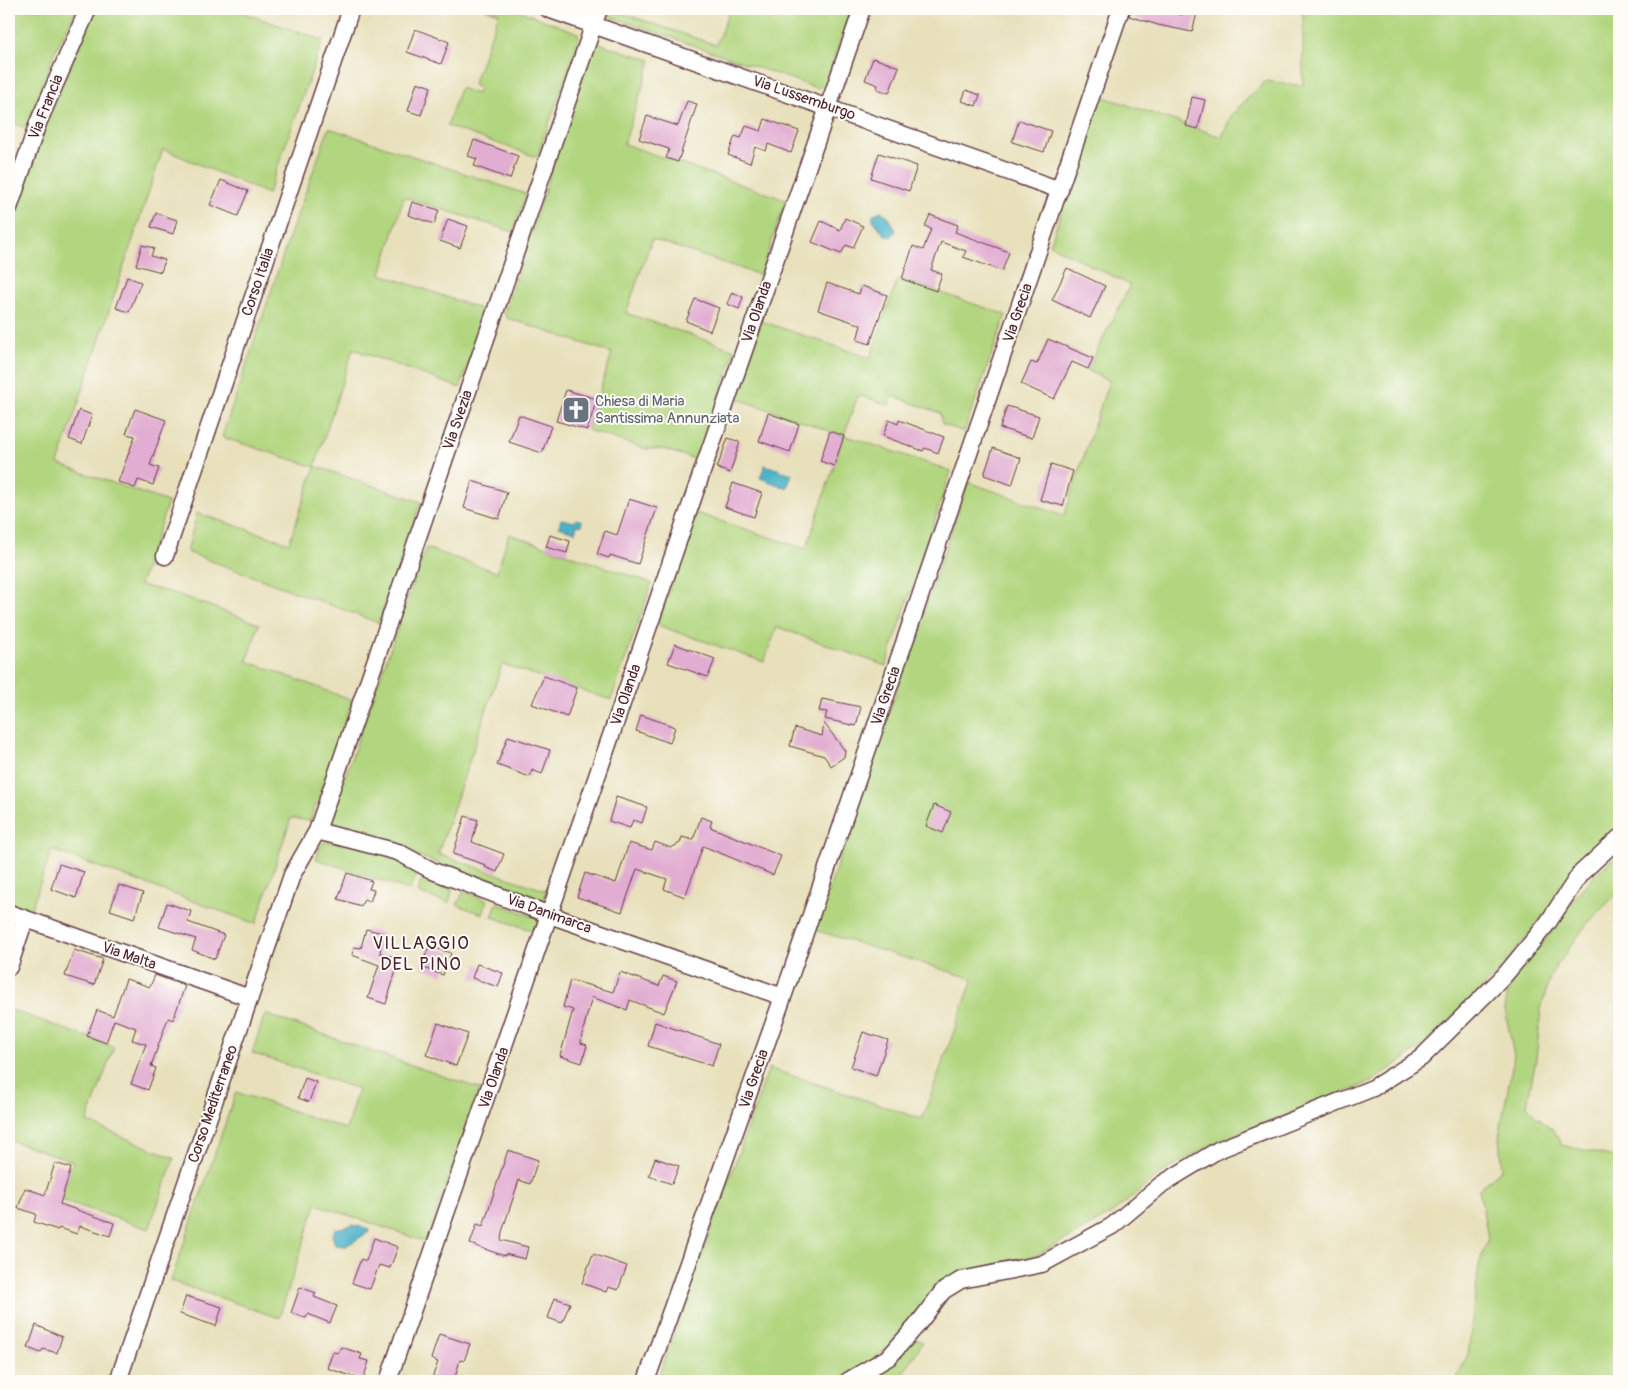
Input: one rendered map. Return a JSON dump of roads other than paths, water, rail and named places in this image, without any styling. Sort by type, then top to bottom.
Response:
[{"type":"street","name":"Via Francia","points":[[9,208],[38,124],[88,9]]},
{"type":"street","name":"Corso Italia","points":[[165,556],[351,9]]},
{"type":"street","name":"Via Lussemburgo","points":[[548,9],[828,106],[1060,190]]},
{"type":"street","name":"Via Svezia","points":[[317,831],[599,9]]},
{"type":"street","name":"Via Olanda","points":[[388,1381],[862,9]]},
{"type":"street","name":"Via Grecia","points":[[646,1381],[783,997],[1121,9]]},
{"type":"street","name":"Via Danimarca","points":[[317,831],[398,852],[432,870],[550,915],[783,997]]},
{"type":"street","name":"Corso Mediterraneo","points":[[118,1381],[292,875],[317,831]]},
{"type":"street","points":[[848,1381],[888,1357],[918,1324],[942,1291],[961,1280],[1042,1264],[1112,1226],[1162,1184],[1218,1150],[1373,1088],[1421,1058],[1504,976],[1547,924],[1580,874],[1619,838]]},
{"type":"street","name":"Via Malta","points":[[9,913],[250,998]]},
{"type":"street","points":[[9,967],[25,919]]},
{"type":"water","points":[[881,211],[889,217],[896,231],[891,237],[885,235],[873,220],[873,215]]},
{"type":"water","points":[[765,465],[792,474],[787,488],[760,478]]},
{"type":"water","points":[[561,519],[575,522],[576,519],[582,521],[581,526],[577,525],[575,532],[559,527]]},
{"type":"water","points":[[353,1225],[368,1229],[369,1232],[346,1246],[335,1245],[332,1234],[335,1229]]},
{"type":"place","name":"Chiesa di Maria Santissima Annunziata","points":[[576,410]]},
{"type":"district","name":"VILLAGGIO DEL PINO","points":[[421,953]]}]
